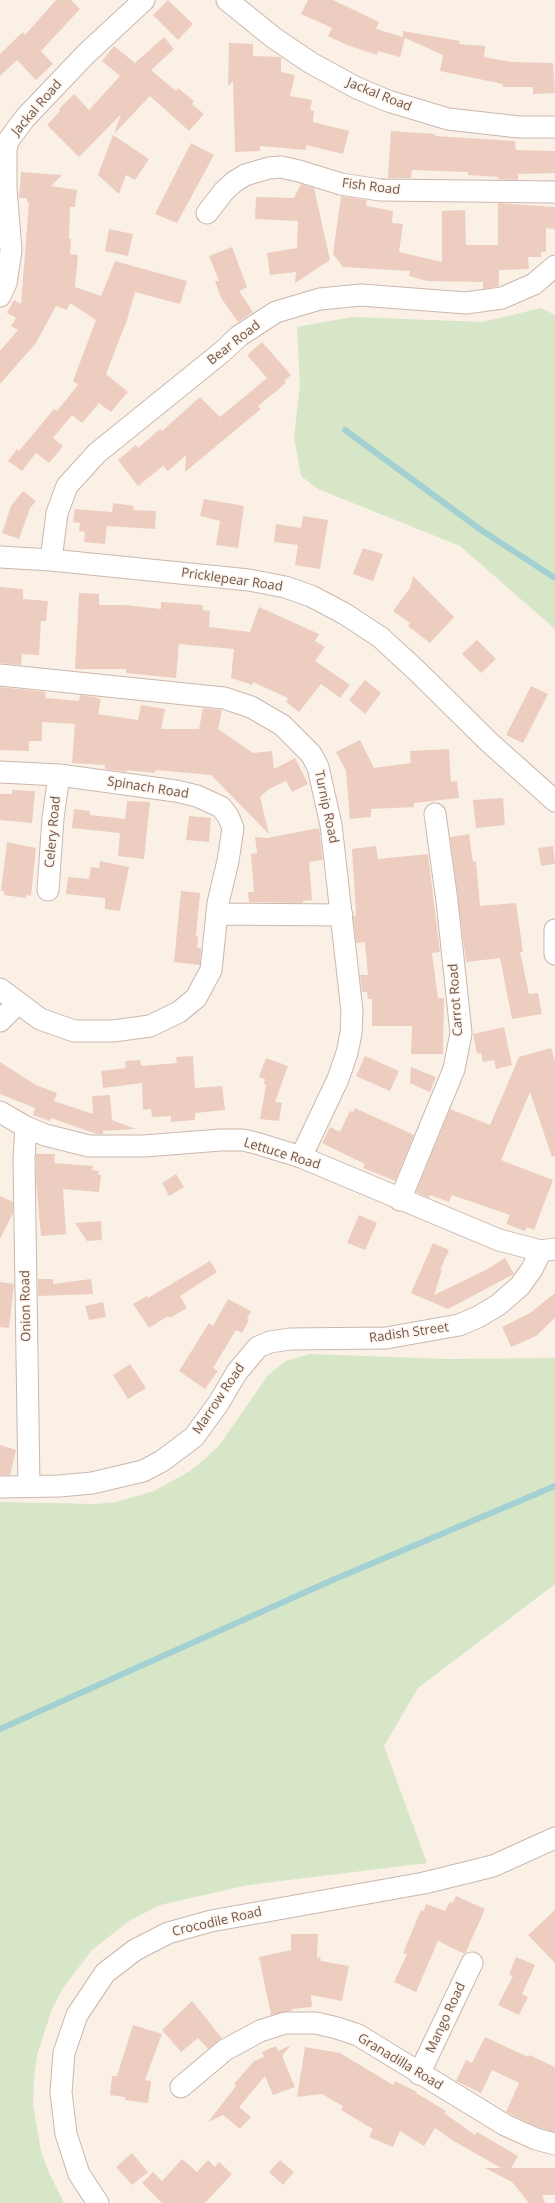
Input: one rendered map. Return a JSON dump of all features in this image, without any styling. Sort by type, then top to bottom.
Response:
[{"type":"street","name":"Jackal Road","points":[[0,296],[6,283],[11,251],[6,188],[8,141],[25,118],[86,54],[144,0]]},
{"type":"street","name":"Jackal Road","points":[[227,0],[274,38],[311,63],[357,88],[388,101],[448,119],[519,127],[555,127]]},
{"type":"street","name":"Fish Road","points":[[208,213],[224,191],[234,182],[257,171],[280,167],[299,171],[341,184],[374,189],[555,192]]},
{"type":"street","name":"Bear Road","points":[[52,560],[57,513],[67,486],[97,453],[222,352],[238,336],[276,312],[320,299],[361,295],[466,303],[502,298],[534,284],[555,266]]},
{"type":"street","name":"Pricklepear Road","points":[[0,557],[52,560],[249,580],[285,587],[311,596],[345,614],[380,637],[490,743],[555,801]]},
{"type":"street","name":"Turnip Road","points":[[0,675],[224,698],[251,707],[282,724],[311,754],[318,768],[331,825],[352,1011],[351,1033],[347,1053],[338,1079],[301,1157]]},
{"type":"street","name":"Spinach Road","points":[[0,772],[59,775],[176,791],[197,796],[221,807],[228,816],[233,828],[217,914],[211,970],[196,998],[179,1012],[150,1026],[113,1031],[74,1031],[58,1027],[40,1019],[18,1003]]},
{"type":"street","name":"Celery Road","points":[[48,890],[53,818],[59,775]]},
{"type":"street","name":"Carrot Road","points":[[400,1200],[454,1070],[460,1033],[447,901],[435,814]]},
{"type":"street","points":[[217,914],[342,915]]},
{"type":"street","points":[[555,930],[555,954]]},
{"type":"street","points":[[0,989],[18,1003],[0,1021]]},
{"type":"street","name":"Lettuce Road","points":[[0,1112],[26,1127],[45,1135],[89,1146],[108,1147],[243,1140],[301,1157],[400,1200],[499,1240],[548,1250]]},
{"type":"street","name":"Onion Road","points":[[26,1127],[24,1159],[29,1486]]},
{"type":"street","name":"Radish Street","points":[[270,1342],[290,1339],[386,1338],[459,1325],[498,1305],[520,1286],[548,1250]]},
{"type":"street","name":"Marrow Road","points":[[0,1487],[59,1486],[92,1483],[143,1471],[162,1461],[194,1437],[214,1411],[249,1356],[258,1347],[270,1342]]},
{"type":"street","name":"Crocodile Road","points":[[98,2203],[79,2174],[66,2134],[61,2092],[64,2053],[77,2015],[104,1973],[135,1950],[168,1932],[211,1921],[432,1881],[493,1866],[555,1838]]},
{"type":"street","name":"Mango Road","points":[[419,2074],[472,1963]]},
{"type":"street","name":"Granadilla Road","points":[[181,2087],[225,2050],[260,2031],[285,2023],[316,2023],[358,2035],[419,2074],[505,2125],[536,2139],[555,2144]]},
{"type":"green space","points":[[541,308],[555,315],[555,629],[460,546],[318,489],[301,476],[294,437],[300,385],[297,327],[352,317],[483,322]]},
{"type":"green space","points":[[310,1354],[447,1359],[555,1358],[555,1584],[418,1688],[384,1746],[427,1863],[248,1885],[160,1905],[129,1921],[92,1950],[63,1988],[52,2009],[37,2055],[34,2079],[33,2104],[41,2152],[50,2175],[64,2203],[0,2203],[0,1502],[96,1504],[116,1502],[154,1491],[190,1471],[221,1443],[268,1375],[286,1361]]},
{"type":"building","points":[[56,0],[71,0],[80,9],[41,51],[53,64],[36,80],[17,60],[0,76],[0,54],[23,32],[25,35]]},
{"type":"building","points":[[168,0],[193,24],[178,40],[153,15]]},
{"type":"building","points":[[308,0],[333,0],[379,22],[376,29],[403,37],[403,31],[460,41],[459,44],[485,46],[484,57],[511,62],[553,63],[555,93],[533,94],[533,87],[503,87],[503,84],[440,71],[443,55],[405,38],[400,57],[378,51],[377,55],[347,45],[328,36],[332,28],[301,14]]},
{"type":"building","points":[[164,37],[174,49],[151,70],[176,91],[178,88],[194,101],[192,104],[204,114],[189,131],[150,96],[114,134],[121,114],[79,157],[47,125],[60,111],[59,109],[74,94],[89,110],[120,76],[102,61],[114,46],[135,63]]},
{"type":"building","points":[[229,43],[253,44],[253,56],[281,57],[281,72],[295,75],[290,96],[312,100],[310,110],[314,111],[313,122],[349,131],[343,154],[306,145],[306,150],[260,146],[260,151],[235,152],[233,81],[228,86]]},
{"type":"building","points":[[391,131],[435,134],[435,136],[515,141],[516,150],[555,151],[555,173],[518,174],[518,180],[468,175],[468,172],[412,170],[411,178],[388,178]]},
{"type":"building","points":[[113,135],[149,159],[135,180],[126,175],[119,194],[98,175]]},
{"type":"building","points":[[191,143],[214,155],[177,223],[155,214]]},
{"type":"building","points":[[21,172],[62,175],[51,186],[77,190],[75,207],[70,207],[69,239],[71,239],[70,254],[78,255],[75,287],[101,296],[115,261],[187,281],[180,304],[135,292],[127,320],[106,374],[128,392],[111,412],[99,403],[82,423],[72,415],[53,438],[63,446],[49,463],[36,453],[22,471],[8,461],[17,449],[19,451],[54,409],[57,411],[78,385],[73,381],[96,320],[70,303],[67,310],[56,306],[36,343],[0,384],[0,351],[18,330],[11,326],[16,318],[7,313],[14,300],[21,304],[29,202],[27,202],[27,198],[19,198]]},
{"type":"building","points":[[301,184],[314,188],[330,260],[295,283],[296,272],[270,275],[267,253],[297,248],[298,221],[255,219],[256,197],[294,198]]},
{"type":"building","points":[[341,196],[367,200],[366,206],[393,211],[392,223],[403,224],[399,252],[442,262],[442,211],[465,210],[466,245],[498,245],[498,203],[555,207],[555,229],[546,228],[546,252],[541,252],[541,257],[528,257],[529,269],[499,270],[499,286],[483,289],[483,282],[427,281],[409,276],[410,271],[343,267],[333,254]]},
{"type":"building","points":[[109,229],[133,234],[128,256],[105,251]]},
{"type":"building","points":[[232,247],[247,287],[239,291],[253,312],[238,322],[221,298],[215,281],[219,281],[209,256]]},
{"type":"building","points":[[262,342],[291,375],[284,381],[286,383],[258,406],[261,409],[185,472],[186,455],[168,471],[163,466],[138,486],[118,460],[136,445],[138,448],[160,429],[162,431],[200,397],[220,417],[267,378],[247,355]]},
{"type":"building","points":[[23,491],[36,501],[30,508],[19,539],[2,533],[11,506]]},
{"type":"building","points":[[204,499],[244,506],[238,548],[216,545],[220,521],[200,516]]},
{"type":"building","points":[[113,503],[134,506],[133,510],[156,511],[155,529],[107,526],[105,544],[84,542],[85,532],[79,531],[80,523],[73,522],[75,509],[112,512]]},
{"type":"building","points":[[303,516],[328,520],[320,569],[295,565],[298,545],[274,542],[276,524],[301,528]]},
{"type":"building","points":[[363,548],[383,554],[373,581],[353,574]]},
{"type":"building","points":[[413,576],[454,617],[430,643],[408,626],[410,623],[393,611],[410,588]]},
{"type":"building","points":[[0,587],[23,589],[23,599],[48,601],[46,621],[41,621],[39,655],[22,654],[21,665],[0,663]]},
{"type":"building","points":[[79,593],[99,594],[99,605],[125,605],[161,609],[161,602],[203,605],[203,610],[210,611],[209,627],[250,632],[259,607],[319,634],[315,641],[325,647],[315,661],[350,685],[340,698],[321,684],[299,712],[286,702],[288,698],[253,682],[252,685],[231,678],[234,649],[179,644],[176,678],[126,673],[126,669],[75,669]]},
{"type":"building","points":[[477,640],[496,659],[481,673],[462,654]]},
{"type":"building","points":[[365,680],[381,693],[365,714],[349,700]]},
{"type":"building","points":[[531,686],[548,694],[523,743],[506,735]]},
{"type":"building","points":[[0,687],[46,692],[45,698],[79,701],[80,695],[94,697],[101,699],[98,714],[138,720],[141,705],[165,709],[161,729],[199,729],[203,708],[222,710],[218,729],[253,753],[272,751],[274,769],[295,758],[308,784],[292,792],[286,781],[269,789],[260,797],[269,834],[211,775],[155,770],[155,773],[127,770],[127,772],[105,769],[105,765],[72,763],[75,724],[42,722],[42,741],[29,741],[29,751],[0,750]]},
{"type":"building","points":[[360,740],[374,768],[411,763],[410,751],[449,749],[451,782],[457,781],[459,798],[414,803],[414,807],[371,809],[371,817],[350,819],[346,771],[336,752]]},
{"type":"building","points":[[12,790],[35,791],[32,823],[0,820],[0,794],[12,794]]},
{"type":"building","points":[[503,798],[505,825],[476,828],[473,800]]},
{"type":"building","points":[[127,801],[150,802],[144,859],[118,856],[120,833],[72,828],[74,809],[90,811],[90,815],[125,819]]},
{"type":"building","points":[[189,816],[211,818],[209,842],[186,840]]},
{"type":"building","points":[[319,828],[323,860],[309,862],[312,900],[303,901],[303,903],[249,902],[248,892],[254,892],[251,854],[257,853],[255,837],[267,838]]},
{"type":"building","points":[[469,834],[473,862],[476,861],[480,906],[516,903],[523,952],[520,952],[529,994],[538,993],[542,1014],[512,1019],[500,958],[466,962],[450,837]]},
{"type":"building","points":[[7,842],[36,848],[31,896],[26,895],[26,898],[4,895],[4,891],[1,891]]},
{"type":"building","points":[[376,846],[378,859],[428,854],[440,952],[432,953],[438,998],[444,998],[443,1054],[411,1054],[412,1026],[372,1026],[372,999],[368,999],[367,992],[362,992],[360,975],[368,975],[365,942],[356,943],[353,917],[356,915],[352,849]]},
{"type":"building","points":[[553,846],[555,864],[541,866],[538,848]]},
{"type":"building","points":[[100,861],[129,867],[120,911],[105,909],[105,898],[66,894],[68,877],[89,879],[91,867],[99,868]]},
{"type":"building","points":[[181,891],[200,893],[196,936],[198,936],[197,948],[201,948],[200,965],[174,962]]},
{"type":"building","points":[[504,1027],[512,1065],[496,1069],[494,1060],[483,1062],[481,1053],[477,1054],[473,1034]]},
{"type":"building","points":[[551,1048],[555,1061],[555,1156],[552,1157],[530,1092],[501,1160],[553,1180],[534,1230],[527,1227],[525,1231],[506,1224],[510,1215],[452,1195],[449,1202],[430,1195],[429,1198],[416,1192],[450,1109],[490,1125],[519,1057]]},
{"type":"building","points":[[193,1056],[195,1088],[222,1086],[225,1110],[195,1113],[195,1120],[171,1122],[171,1116],[152,1117],[151,1109],[143,1110],[142,1083],[103,1088],[101,1071],[126,1068],[125,1061],[140,1060],[141,1066],[177,1063],[176,1057]]},
{"type":"building","points":[[365,1056],[399,1071],[390,1091],[356,1076]]},
{"type":"building","points":[[266,1058],[288,1066],[275,1102],[282,1103],[279,1121],[260,1119],[266,1085],[264,1084],[265,1079],[259,1077]]},
{"type":"building","points":[[0,1062],[36,1085],[57,1093],[54,1101],[93,1114],[92,1096],[110,1095],[112,1120],[136,1129],[103,1131],[103,1134],[97,1134],[51,1118],[50,1121],[33,1115],[35,1108],[0,1094]]},
{"type":"building","points":[[411,1067],[436,1077],[430,1092],[410,1083]]},
{"type":"building","points":[[355,1108],[414,1135],[395,1181],[363,1168],[365,1164],[322,1143],[330,1127],[340,1132],[350,1111],[353,1112]]},
{"type":"building","points":[[36,1154],[55,1154],[54,1163],[93,1166],[92,1170],[99,1171],[98,1175],[101,1175],[99,1192],[63,1189],[66,1234],[41,1236],[36,1181]]},
{"type":"building","points":[[176,1174],[184,1187],[169,1196],[162,1183]]},
{"type":"building","points":[[0,1196],[13,1202],[13,1213],[0,1239]]},
{"type":"building","points":[[359,1215],[377,1223],[365,1250],[347,1243]]},
{"type":"building","points":[[101,1221],[102,1240],[87,1241],[75,1223]]},
{"type":"building","points":[[433,1243],[449,1250],[440,1270],[442,1270],[434,1295],[486,1270],[505,1258],[514,1274],[448,1309],[411,1293]]},
{"type":"building","points":[[210,1261],[217,1272],[180,1296],[187,1308],[170,1318],[168,1316],[149,1328],[133,1304],[147,1296],[148,1298]]},
{"type":"building","points":[[38,1279],[53,1279],[53,1284],[91,1279],[93,1294],[38,1296]]},
{"type":"building","points":[[0,1282],[14,1284],[9,1328],[0,1327]]},
{"type":"building","points":[[555,1293],[555,1318],[536,1336],[511,1347],[502,1327],[530,1313]]},
{"type":"building","points":[[228,1299],[251,1311],[247,1319],[249,1320],[242,1333],[236,1330],[213,1368],[218,1371],[205,1389],[179,1371],[209,1323],[213,1326]]},
{"type":"building","points":[[103,1302],[106,1317],[89,1320],[85,1306]]},
{"type":"building","points":[[130,1364],[146,1388],[128,1399],[113,1375]]},
{"type":"building","points":[[0,1445],[16,1450],[10,1475],[0,1475]]},
{"type":"building","points":[[456,1896],[485,1909],[465,1954],[438,1941],[416,1992],[394,1982],[407,1954],[403,1953],[421,1910],[424,1911],[426,1904],[445,1911],[450,1902],[453,1903]]},
{"type":"building","points":[[555,1910],[555,1963],[528,1935]]},
{"type":"building","points":[[291,1934],[318,1934],[317,1958],[320,1957],[321,1961],[349,1966],[342,2001],[311,1995],[312,2007],[292,2009],[292,2011],[271,2015],[259,1957],[291,1950]]},
{"type":"building","points":[[516,1957],[535,1965],[522,1994],[528,1997],[519,2015],[498,2005],[513,1976],[509,1975]]},
{"type":"building","points":[[192,2001],[222,2038],[208,2049],[198,2038],[181,2052],[162,2030]]},
{"type":"building","points":[[133,2025],[162,2034],[145,2080],[151,2081],[148,2103],[125,2100],[125,2097],[110,2095],[112,2076],[117,2076]]},
{"type":"building","points":[[485,2037],[528,2057],[529,2055],[555,2067],[555,2132],[540,2128],[506,2112],[519,2083],[492,2070],[481,2093],[456,2081],[466,2060],[472,2063]]},
{"type":"building","points":[[291,2045],[282,2056],[295,2087],[273,2095],[265,2076],[239,2107],[251,2117],[240,2129],[223,2115],[208,2122],[236,2086],[234,2084],[254,2061],[264,2057],[262,2052],[276,2046],[278,2051]]},
{"type":"building","points":[[305,2047],[340,2053],[393,2085],[395,2081],[417,2092],[416,2093],[446,2111],[444,2113],[475,2135],[477,2132],[518,2156],[511,2168],[555,2168],[555,2195],[542,2195],[545,2203],[529,2203],[512,2182],[485,2168],[501,2168],[452,2140],[435,2128],[424,2146],[400,2131],[393,2147],[369,2137],[373,2129],[341,2110],[343,2106],[322,2094],[297,2097]]},
{"type":"building","points":[[132,2153],[148,2172],[132,2185],[116,2167]]},
{"type":"building","points":[[182,2159],[197,2172],[208,2160],[215,2167],[219,2162],[232,2174],[205,2203],[162,2203],[142,2183],[153,2172],[162,2181]]},
{"type":"building","points":[[280,2160],[294,2172],[283,2185],[269,2172]]},
{"type":"waterway","points":[[345,430],[481,530],[555,578]]},
{"type":"waterway","points":[[0,1729],[328,1582],[555,1486]]}]
